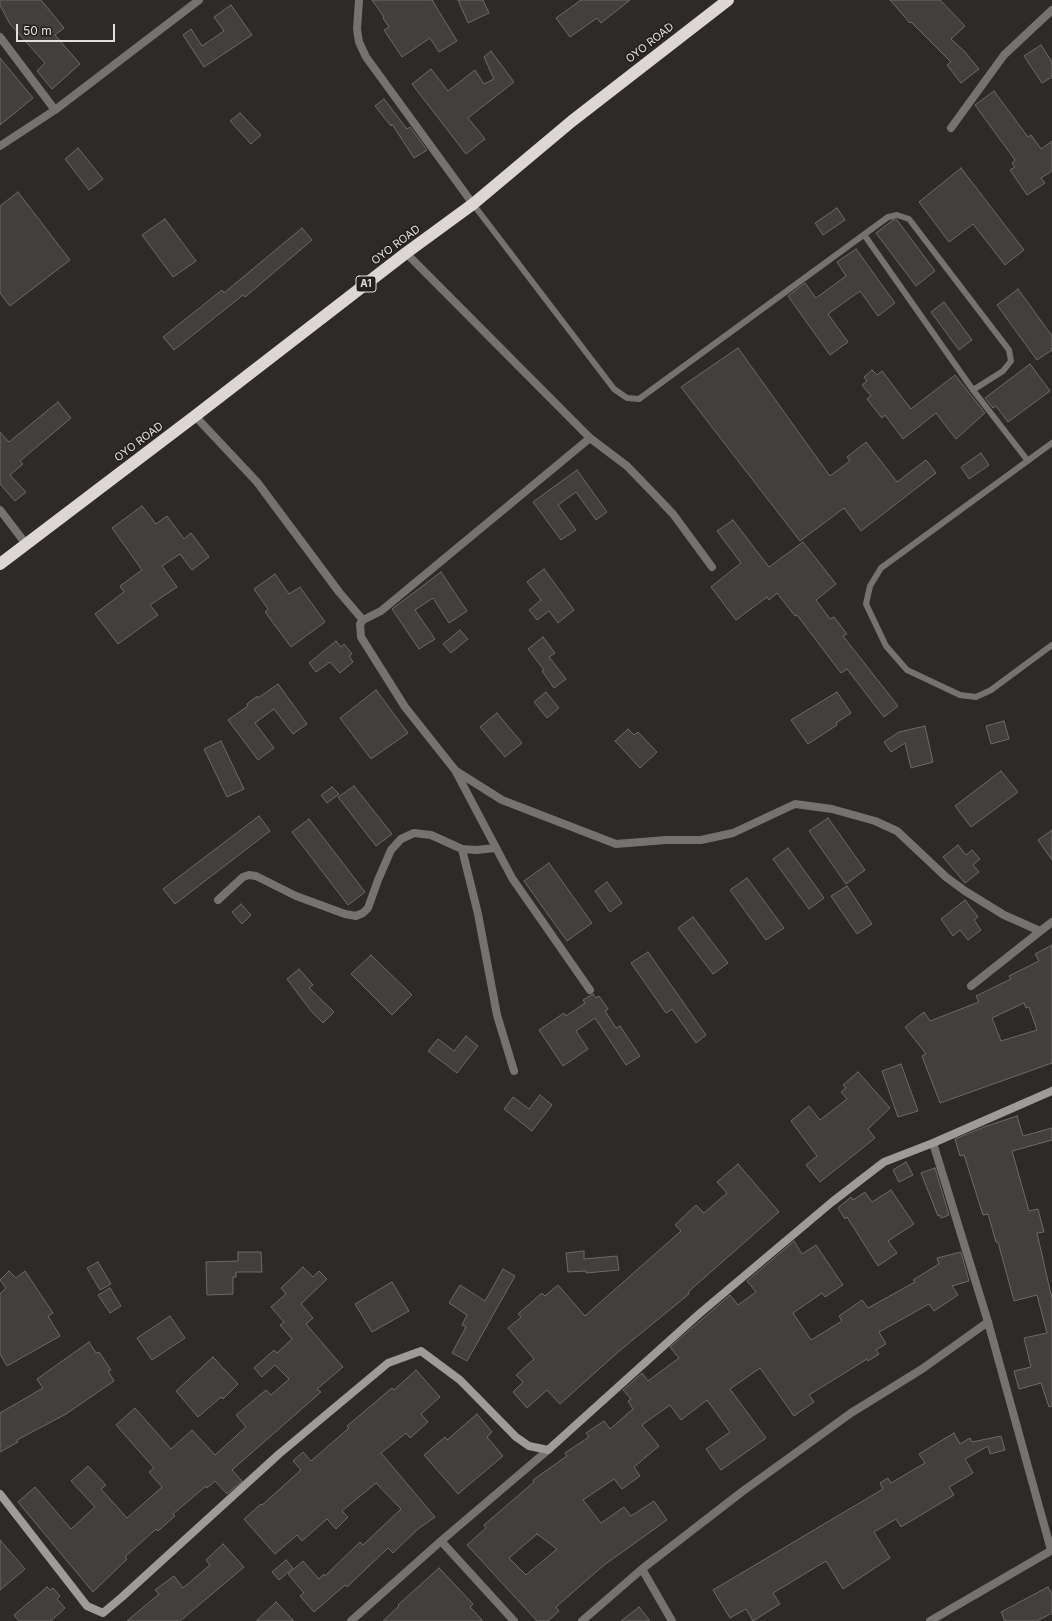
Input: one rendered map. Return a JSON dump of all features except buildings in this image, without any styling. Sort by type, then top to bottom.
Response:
[{"type":"highway","name":"OYO ROAD","points":[[0,564],[406,253],[473,204],[572,121],[728,0]]},
{"type":"street","points":[[0,146],[55,110],[199,0]]},
{"type":"street","points":[[360,0],[357,29],[359,42],[366,57],[473,204]]},
{"type":"street","points":[[951,128],[1004,55],[1052,10]]},
{"type":"street","points":[[0,37],[55,110]]},
{"type":"street","points":[[406,253],[590,438],[627,466],[673,514],[712,567]]},
{"type":"street","points":[[195,416],[257,482],[339,592],[364,620]]},
{"type":"street","points":[[590,438],[380,611],[360,624],[360,637],[405,707],[455,770],[512,878],[590,990]]},
{"type":"street","points":[[0,510],[26,544]]},
{"type":"street","points":[[455,770],[502,800],[616,844],[707,838],[732,833],[795,804],[832,809],[875,821],[897,831],[946,878],[1004,915],[1040,931]]},
{"type":"street","points":[[218,900],[243,877],[249,874],[296,896],[345,914],[356,916],[363,913],[368,908],[391,850],[402,839],[414,834],[431,835],[462,848],[476,850],[496,848]]},
{"type":"street","points":[[462,848],[478,914],[497,1015],[514,1071]]},
{"type":"street","points":[[971,986],[1052,922]]},
{"type":"street","points":[[351,1621],[441,1541],[548,1450],[699,1314],[832,1202],[884,1162],[934,1144],[1052,1091]]},
{"type":"street","points":[[930,1621],[1052,1550],[988,1322],[934,1144]]},
{"type":"street","points":[[582,1621],[642,1569],[743,1491],[844,1417],[922,1368],[988,1322]]},
{"type":"street","points":[[0,1494],[87,1606],[103,1613],[280,1454],[388,1363],[421,1351],[460,1380],[516,1437],[529,1446],[548,1450]]},
{"type":"street","points":[[441,1541],[514,1621]]},
{"type":"street","points":[[642,1569],[672,1621]]},
{"type":"lane","points":[[473,204],[614,389],[627,398],[639,399],[865,236],[888,217],[897,215],[910,219],[1009,350],[1011,361],[1003,371],[973,390]]},
{"type":"lane","points":[[865,236],[973,390],[1028,461]]},
{"type":"lane","points":[[1052,443],[881,568],[870,586],[866,604],[886,646],[907,670],[960,695],[976,697],[991,690],[1052,645]]}]
